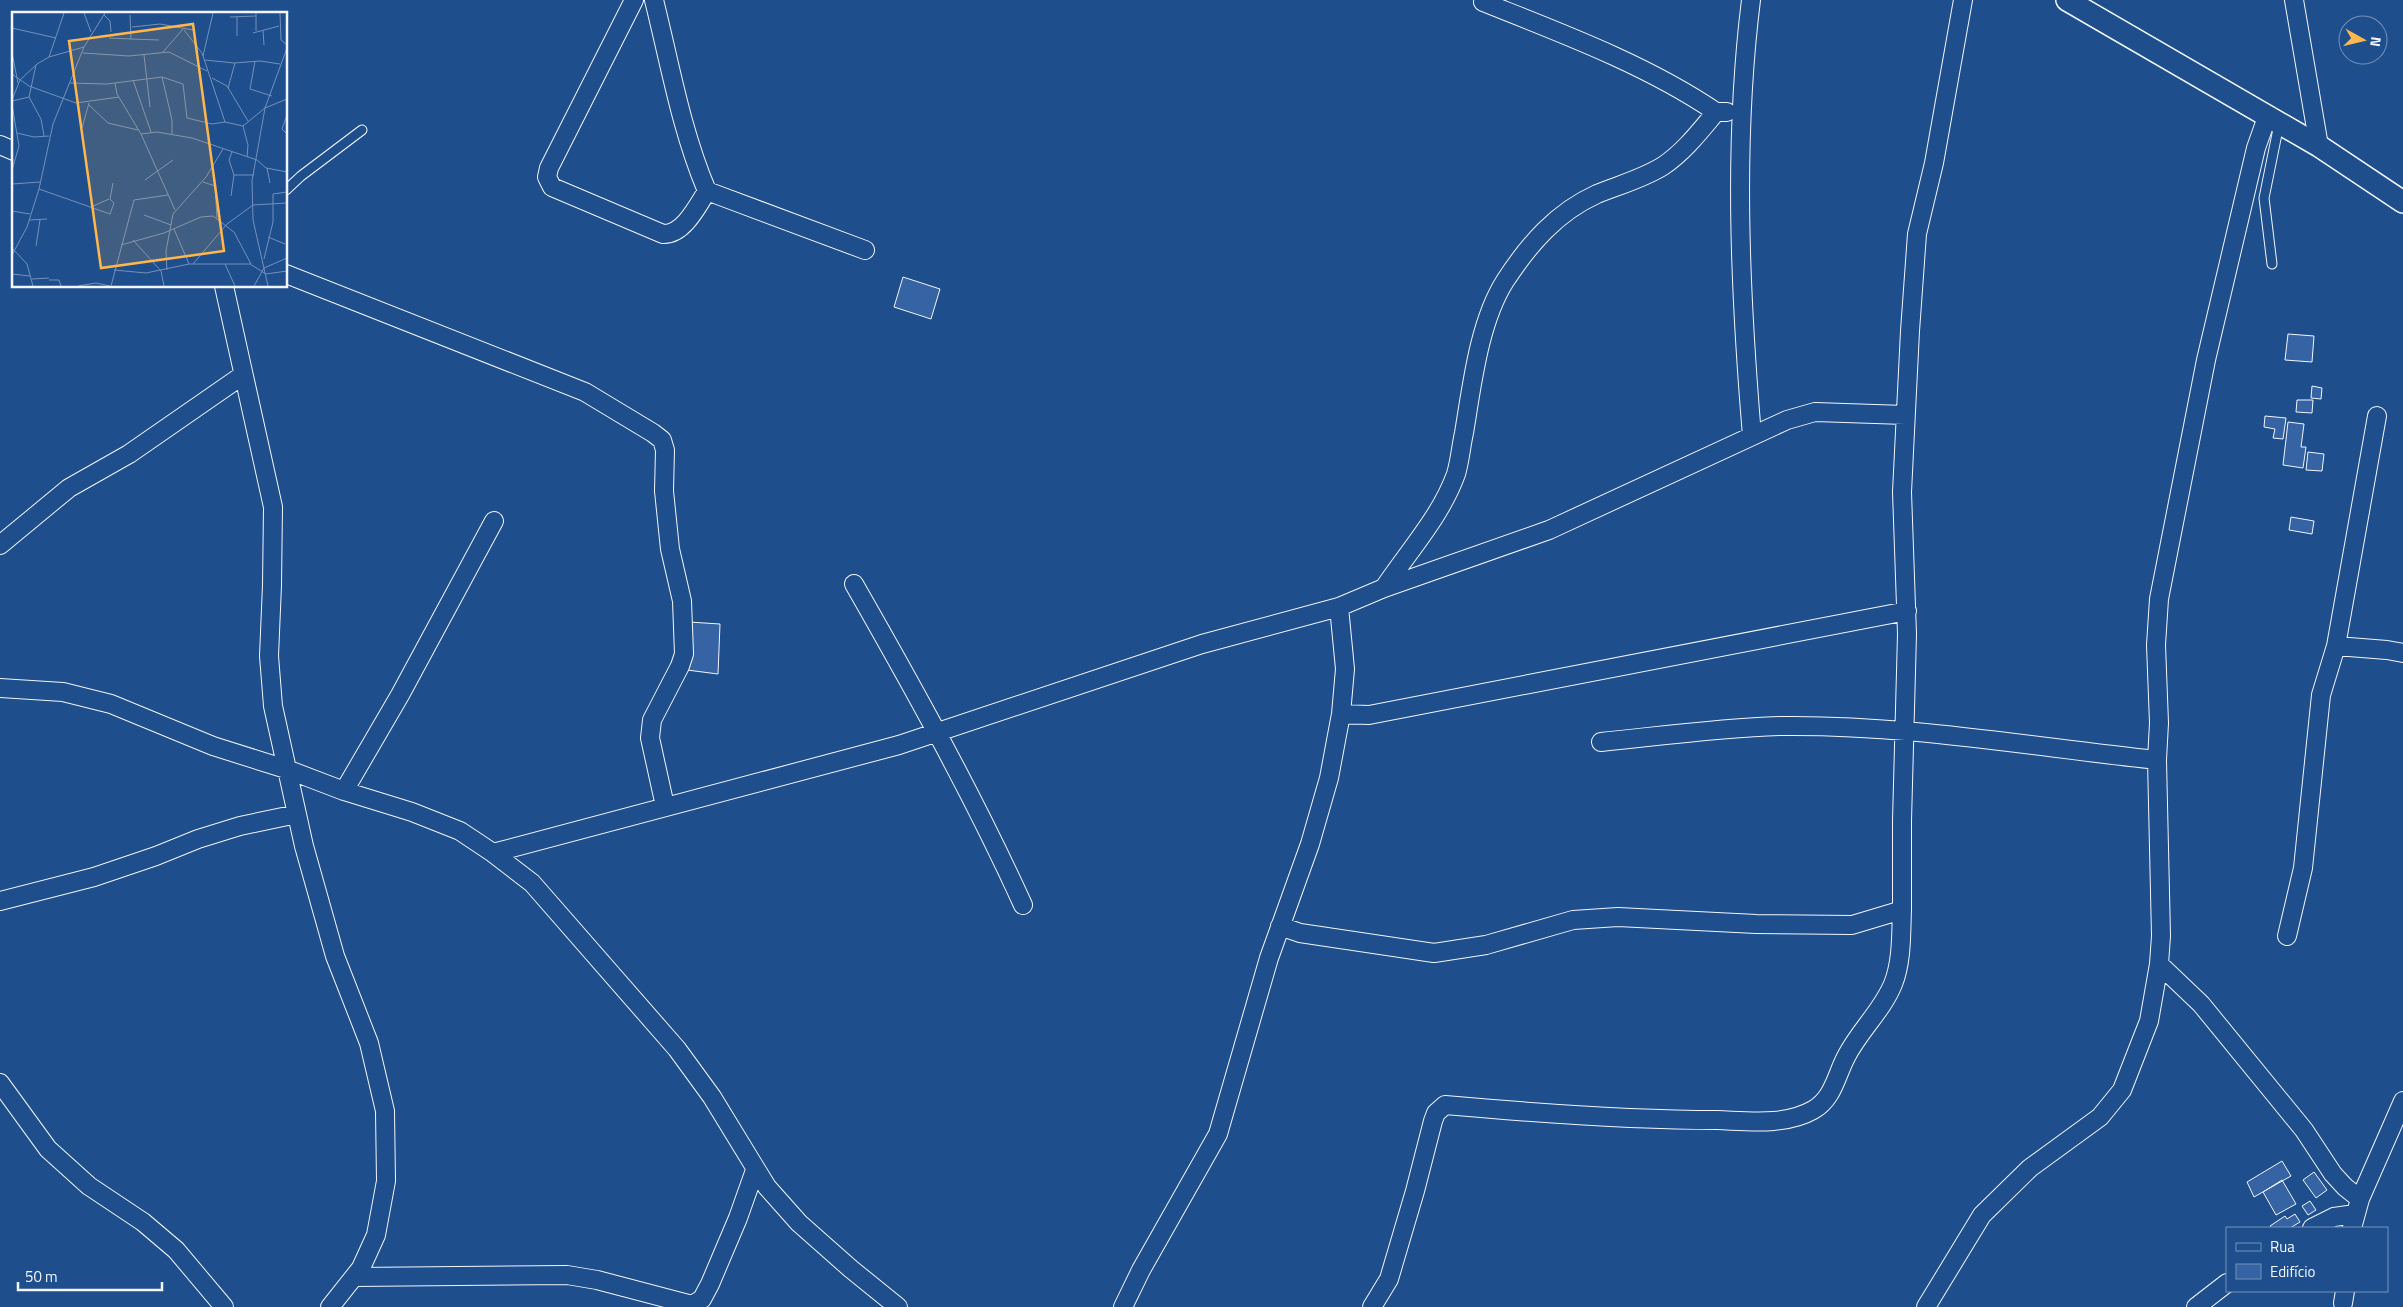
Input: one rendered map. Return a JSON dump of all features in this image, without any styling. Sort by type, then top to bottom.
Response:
[{"type":"street","points":[[634,0],[549,168],[548,177],[552,187],[557,190],[663,234],[675,232],[690,218],[707,191]]},
{"type":"street","points":[[654,0],[686,131],[696,165],[707,191],[866,250]]},
{"type":"street","points":[[1751,0],[1741,111],[1742,264],[1752,436]]},
{"type":"street","points":[[1372,1307],[1389,1280],[1433,1121],[1436,1113],[1445,1105],[1661,1120],[1777,1121],[1799,1116],[1814,1110],[1827,1100],[1856,1039],[1875,1016],[1894,984],[1901,948],[1902,821],[1906,730],[1907,611],[1902,492],[1917,234],[1935,153],[1963,0]]},
{"type":"street","points":[[2068,0],[2319,146],[2403,202]]},
{"type":"street","points":[[2294,0],[2319,146]]},
{"type":"street","points":[[1483,2],[1579,40],[1642,71],[1716,112],[1741,111]]},
{"type":"street","points":[[1384,588],[1443,503],[1456,473],[1475,372],[1488,320],[1504,282],[1537,238],[1562,214],[1596,195],[1642,177],[1664,165],[1682,150],[1716,112]]},
{"type":"street","points":[[1926,1307],[1982,1216],[2030,1168],[2100,1117],[2122,1090],[2149,1021],[2159,964],[2161,936],[2157,760],[2159,723],[2156,645],[2159,599],[2206,360],[2256,148],[2273,120]]},
{"type":"street","points":[[0,145],[12,150]]},
{"type":"street","points":[[288,275],[585,392],[619,411],[662,440],[665,450],[664,490],[670,550],[682,601],[684,654],[680,666],[652,720],[650,738],[666,806]]},
{"type":"street","points":[[224,288],[273,507],[272,585],[268,656],[273,706],[289,770],[304,846],[335,956],[369,1043],[385,1111],[386,1181],[376,1236],[361,1268],[330,1307]]},
{"type":"street","points":[[0,545],[69,488],[129,454],[243,375]]},
{"type":"street","points":[[493,853],[899,745],[1202,644],[1339,607],[1384,588],[1549,530],[1769,427],[1815,412],[1905,415]]},
{"type":"street","points":[[2287,936],[2303,868],[2321,695],[2336,646],[2377,416]]},
{"type":"street","points":[[344,791],[400,696],[494,521]]},
{"type":"street","points":[[854,584],[938,732],[992,837],[1023,905]]},
{"type":"street","points":[[1123,1307],[1140,1270],[1218,1134],[1280,926],[1310,844],[1329,778],[1341,714],[1345,669],[1339,607]]},
{"type":"street","points":[[1341,714],[1378,714],[1907,611]]},
{"type":"street","points":[[2336,646],[2387,650],[2403,654]]},
{"type":"street","points":[[0,688],[63,692],[86,696],[111,704],[213,746],[412,812],[460,831],[493,853],[532,883],[677,1050],[712,1097],[767,1187],[800,1223],[851,1269],[898,1307]]},
{"type":"street","points":[[1601,742],[1779,726],[1906,730],[2157,760]]},
{"type":"street","points":[[0,901],[94,877],[156,856],[198,839],[240,826],[297,814]]},
{"type":"street","points":[[1280,926],[1300,933],[1434,952],[1486,945],[1573,920],[1618,917],[1756,924],[1852,925],[1902,910]]},
{"type":"street","points":[[2159,964],[2207,1011],[2304,1130],[2333,1174],[2345,1187],[2356,1214]]},
{"type":"street","points":[[0,1083],[48,1148],[89,1186],[143,1222],[176,1250],[224,1307]]},
{"type":"street","points":[[2356,1214],[2403,1101]]},
{"type":"street","points":[[354,1277],[567,1275],[597,1280],[692,1305],[702,1299],[710,1284],[738,1218],[755,1170]]},
{"type":"street","points":[[2314,1227],[2334,1217],[2356,1214]]},
{"type":"street","points":[[2196,1307],[2226,1284]]},
{"type":"lane","points":[[2272,264],[2264,198],[2273,120]]},
{"type":"lane","points":[[288,188],[301,176],[362,130]]},
{"type":"building","points":[[903,277],[940,289],[931,319],[894,307]]},
{"type":"building","points":[[2288,334],[2314,336],[2312,362],[2285,360]]},
{"type":"building","points":[[2312,386],[2322,388],[2321,399],[2311,398]]},
{"type":"building","points":[[2297,400],[2313,400],[2312,413],[2296,412]]},
{"type":"building","points":[[2265,416],[2286,418],[2283,439],[2273,438],[2275,429],[2264,427]]},
{"type":"building","points":[[2288,422],[2304,424],[2301,447],[2306,447],[2303,468],[2283,465]]},
{"type":"building","points":[[2308,452],[2324,454],[2322,471],[2306,470]]},
{"type":"building","points":[[2291,517],[2314,521],[2312,534],[2289,530]]},
{"type":"building","points":[[689,622],[720,624],[718,674],[687,670]]},
{"type":"building","points":[[2282,1161],[2291,1176],[2254,1197],[2247,1182]]},
{"type":"building","points":[[2314,1172],[2327,1190],[2316,1198],[2303,1180]]},
{"type":"building","points":[[2282,1180],[2296,1204],[2276,1215],[2263,1192]]},
{"type":"building","points":[[2310,1201],[2316,1210],[2308,1215],[2302,1206]]},
{"type":"building","points":[[2295,1214],[2300,1222],[2292,1227],[2270,1226],[2285,1216],[2287,1219]]}]
